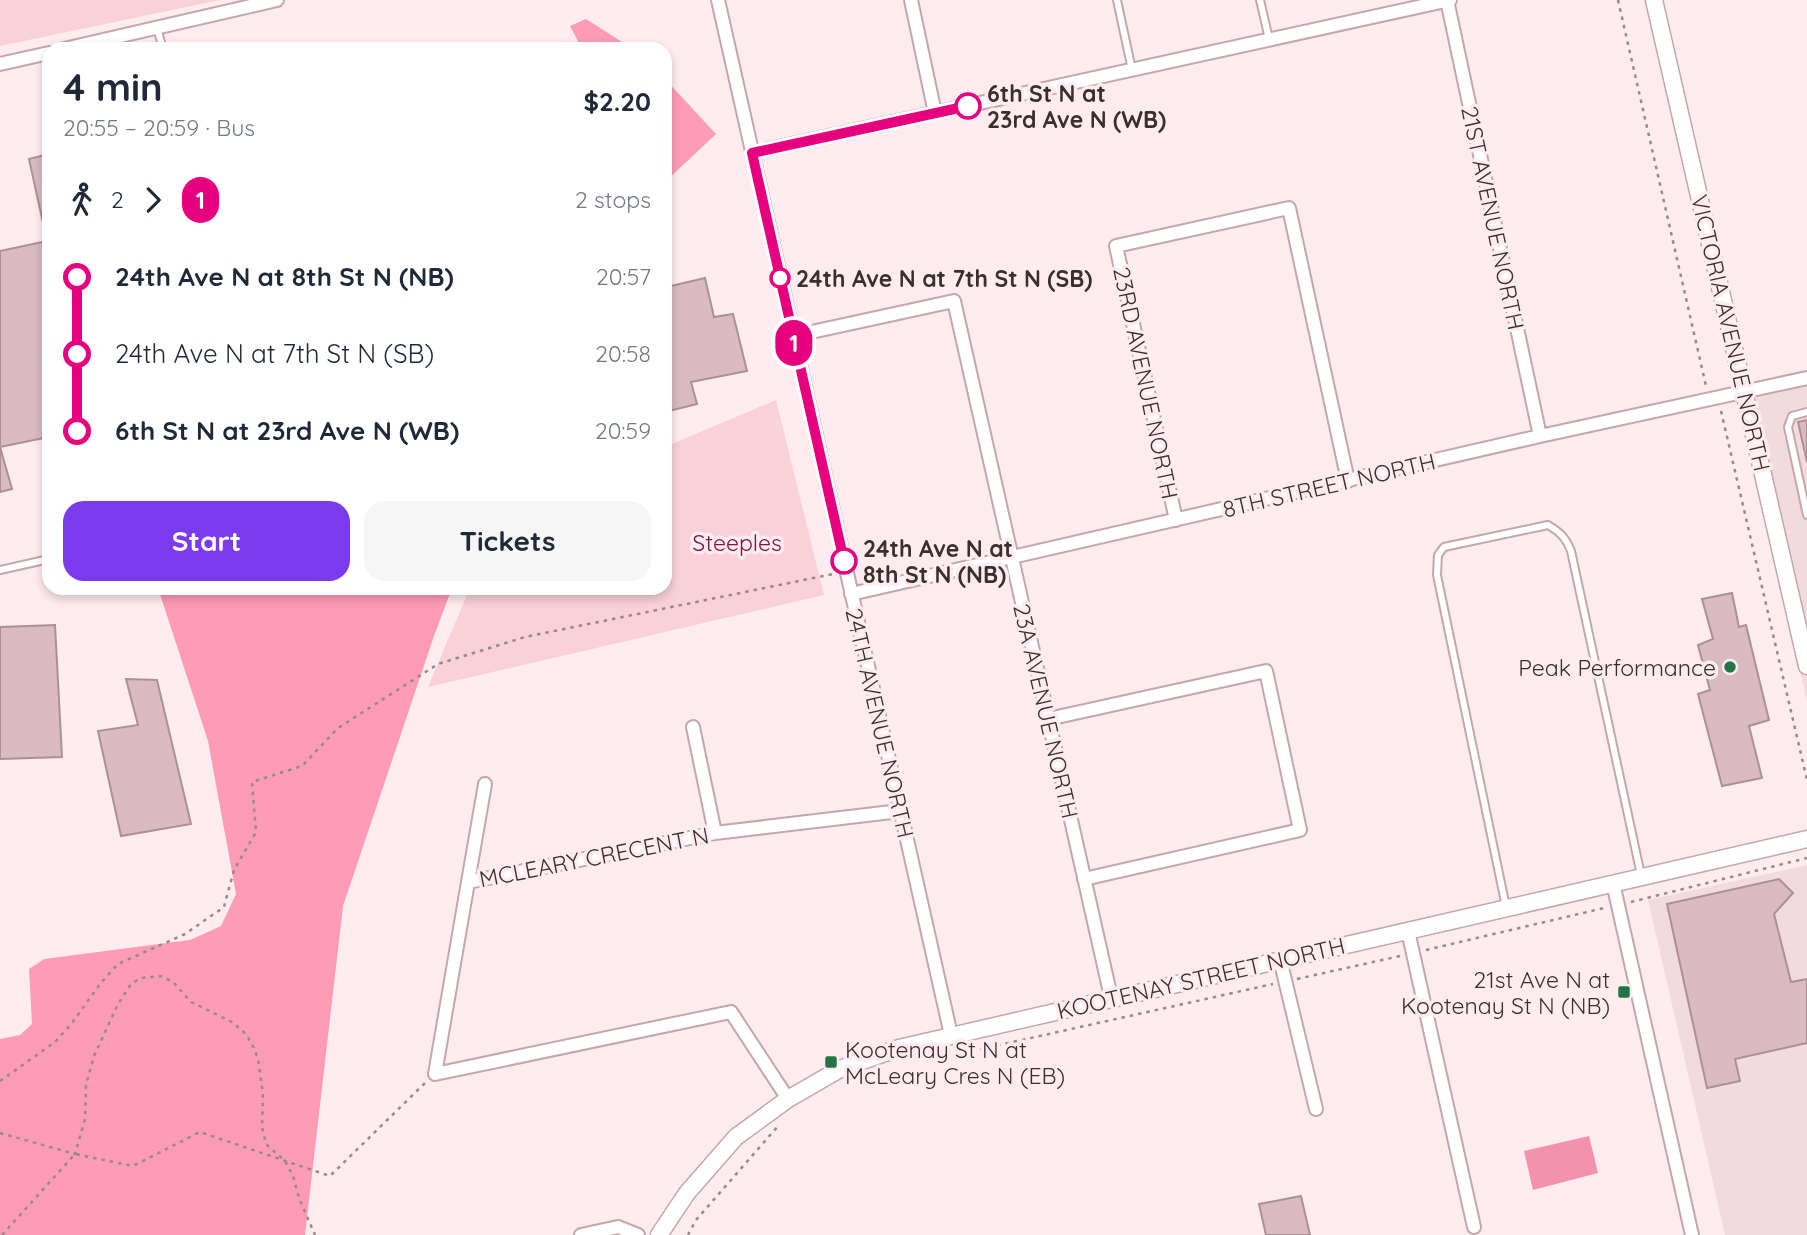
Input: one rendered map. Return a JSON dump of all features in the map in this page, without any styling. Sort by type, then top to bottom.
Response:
[{"type":"street","points":[[95,42],[277,0]]},
{"type":"street","name":"24TH AVENUE NORTH","points":[[718,0],[951,1035]]},
{"type":"street","points":[[911,0],[935,113]]},
{"type":"street","points":[[752,153],[1448,0]]},
{"type":"street","name":"21ST AVENUE NORTH","points":[[1448,0],[1540,436]]},
{"type":"street","name":"VICTORIA AVENUE NORTH","points":[[1654,0],[1807,666]]},
{"type":"street","points":[[0,64],[42,54]]},
{"type":"street","name":"23RD AVENUE NORTH","points":[[1176,520],[1116,246],[1289,208],[1348,481]]},
{"type":"street","name":"23A AVENUE NORTH","points":[[793,337],[954,301],[1111,998]]},
{"type":"street","name":"8TH STREET NORTH","points":[[851,594],[1540,436],[1807,378]]},
{"type":"street","points":[[1048,719],[1266,671],[1300,830],[1083,879]]},
{"type":"street","points":[[693,727],[715,833]]},
{"type":"street","points":[[468,882],[485,784]]},
{"type":"street","name":"MCLEARY CRECENT N","points":[[435,1074],[468,882],[715,833],[900,811]]},
{"type":"street","name":"KOOTENAY STREET NORTH","points":[[659,1235],[687,1193],[736,1137],[788,1099],[841,1069],[899,1048],[1807,839]]},
{"type":"street","points":[[1613,883],[1692,1235]]},
{"type":"street","points":[[1408,930],[1474,1227]]},
{"type":"street","points":[[1280,959],[1316,1110]]},
{"type":"street","points":[[435,1074],[731,1012],[788,1099]]},
{"type":"street","points":[[581,1235],[618,1227],[638,1235]]},
{"type":"lane","points":[[1117,0],[1132,70]]},
{"type":"lane","points":[[1260,0],[1269,41]]},
{"type":"lane","points":[[157,28],[161,42]]},
{"type":"lane","points":[[1807,412],[1792,416],[1787,426],[1807,515]]},
{"type":"lane","points":[[1507,908],[1437,575],[1438,555],[1444,547],[1548,525],[1559,531],[1566,540],[1571,551],[1642,877]]},
{"type":"lane","points":[[0,570],[42,561]]},
{"type":"path","points":[[1618,0],[1706,386],[1717,398],[1807,780]]},
{"type":"path","points":[[0,1081],[55,1042],[118,964],[185,934],[224,907],[234,870],[256,832],[252,782],[302,766],[338,728],[438,664],[526,637],[846,572]]},
{"type":"path","points":[[951,1035],[977,1050],[1413,953],[1807,858]]},
{"type":"path","points":[[2,1235],[75,1154],[85,1119],[86,1085],[94,1056],[118,1004],[131,984],[151,975],[173,982],[191,1002],[232,1023],[246,1034],[258,1059],[263,1095],[262,1127],[266,1144],[285,1161],[315,1235]]},
{"type":"path","points":[[0,1133],[75,1154],[133,1166],[200,1132],[330,1176],[435,1074]]},
{"type":"path","points":[[688,1235],[696,1220],[779,1127],[788,1099]]},
{"type":"shaded area","points":[[586,19],[622,42],[578,42],[570,26]]},
{"type":"shaded area","points":[[672,87],[716,134],[672,175]]},
{"type":"shaded area","points":[[1807,380],[1807,702],[1738,395]]},
{"type":"shaded area","points":[[160,595],[449,595],[343,906],[305,1235],[0,1235],[0,1039],[20,1035],[32,1024],[29,969],[44,959],[190,940],[221,926],[236,894],[208,741]]},
{"type":"shaded area","points":[[1807,865],[1807,1235],[1725,1235],[1648,900]]},
{"type":"shaded area","points":[[1589,1136],[1598,1173],[1533,1190],[1524,1151]]},
{"type":"green space","points":[[0,0],[220,0],[0,46]]},
{"type":"green space","name":"Steeples","points":[[776,400],[824,595],[428,687],[467,595],[672,595],[672,444]]},
{"type":"building","points":[[42,156],[42,218],[29,159]]},
{"type":"building","points":[[42,242],[42,438],[0,447],[0,251]]},
{"type":"building","points":[[705,278],[714,317],[733,314],[747,371],[691,382],[697,404],[672,410],[672,286]]},
{"type":"building","points":[[1807,420],[1807,462],[1798,422]]},
{"type":"building","points":[[0,447],[12,489],[0,492]]},
{"type":"building","name":"Peak Performance","points":[[1732,593],[1739,627],[1746,625],[1769,720],[1749,726],[1762,778],[1722,786],[1698,694],[1710,690],[1698,645],[1713,639],[1702,599]]},
{"type":"building","points":[[55,625],[62,757],[0,759],[0,627]]},
{"type":"building","points":[[126,679],[157,680],[191,824],[121,836],[98,731],[138,725]]},
{"type":"building","points":[[1779,879],[1793,893],[1774,914],[1791,982],[1807,979],[1807,1043],[1735,1059],[1740,1081],[1707,1088],[1667,904]]},
{"type":"building","points":[[1301,1196],[1310,1235],[1266,1235],[1259,1204]]},
{"type":"bus line","name":"1","points":[[844,561],[752,153],[968,106]]},
{"type":"place","name":"6th St N at 23rd Ave N (WB)","points":[[968,106]]},
{"type":"place","name":"24th Ave N at 7th St N (SB)","points":[[780,278]]},
{"type":"place","name":"24th Ave N at 8th St N (NB)","points":[[844,561]]},
{"type":"place","name":"Peak Performance","points":[[1730,667]]},
{"type":"place","name":"21st Ave N at Kootenay St N (NB)","points":[[1624,992]]},
{"type":"place","name":"Kootenay St N at McLeary Cres N (EB)","points":[[831,1062]]}]
